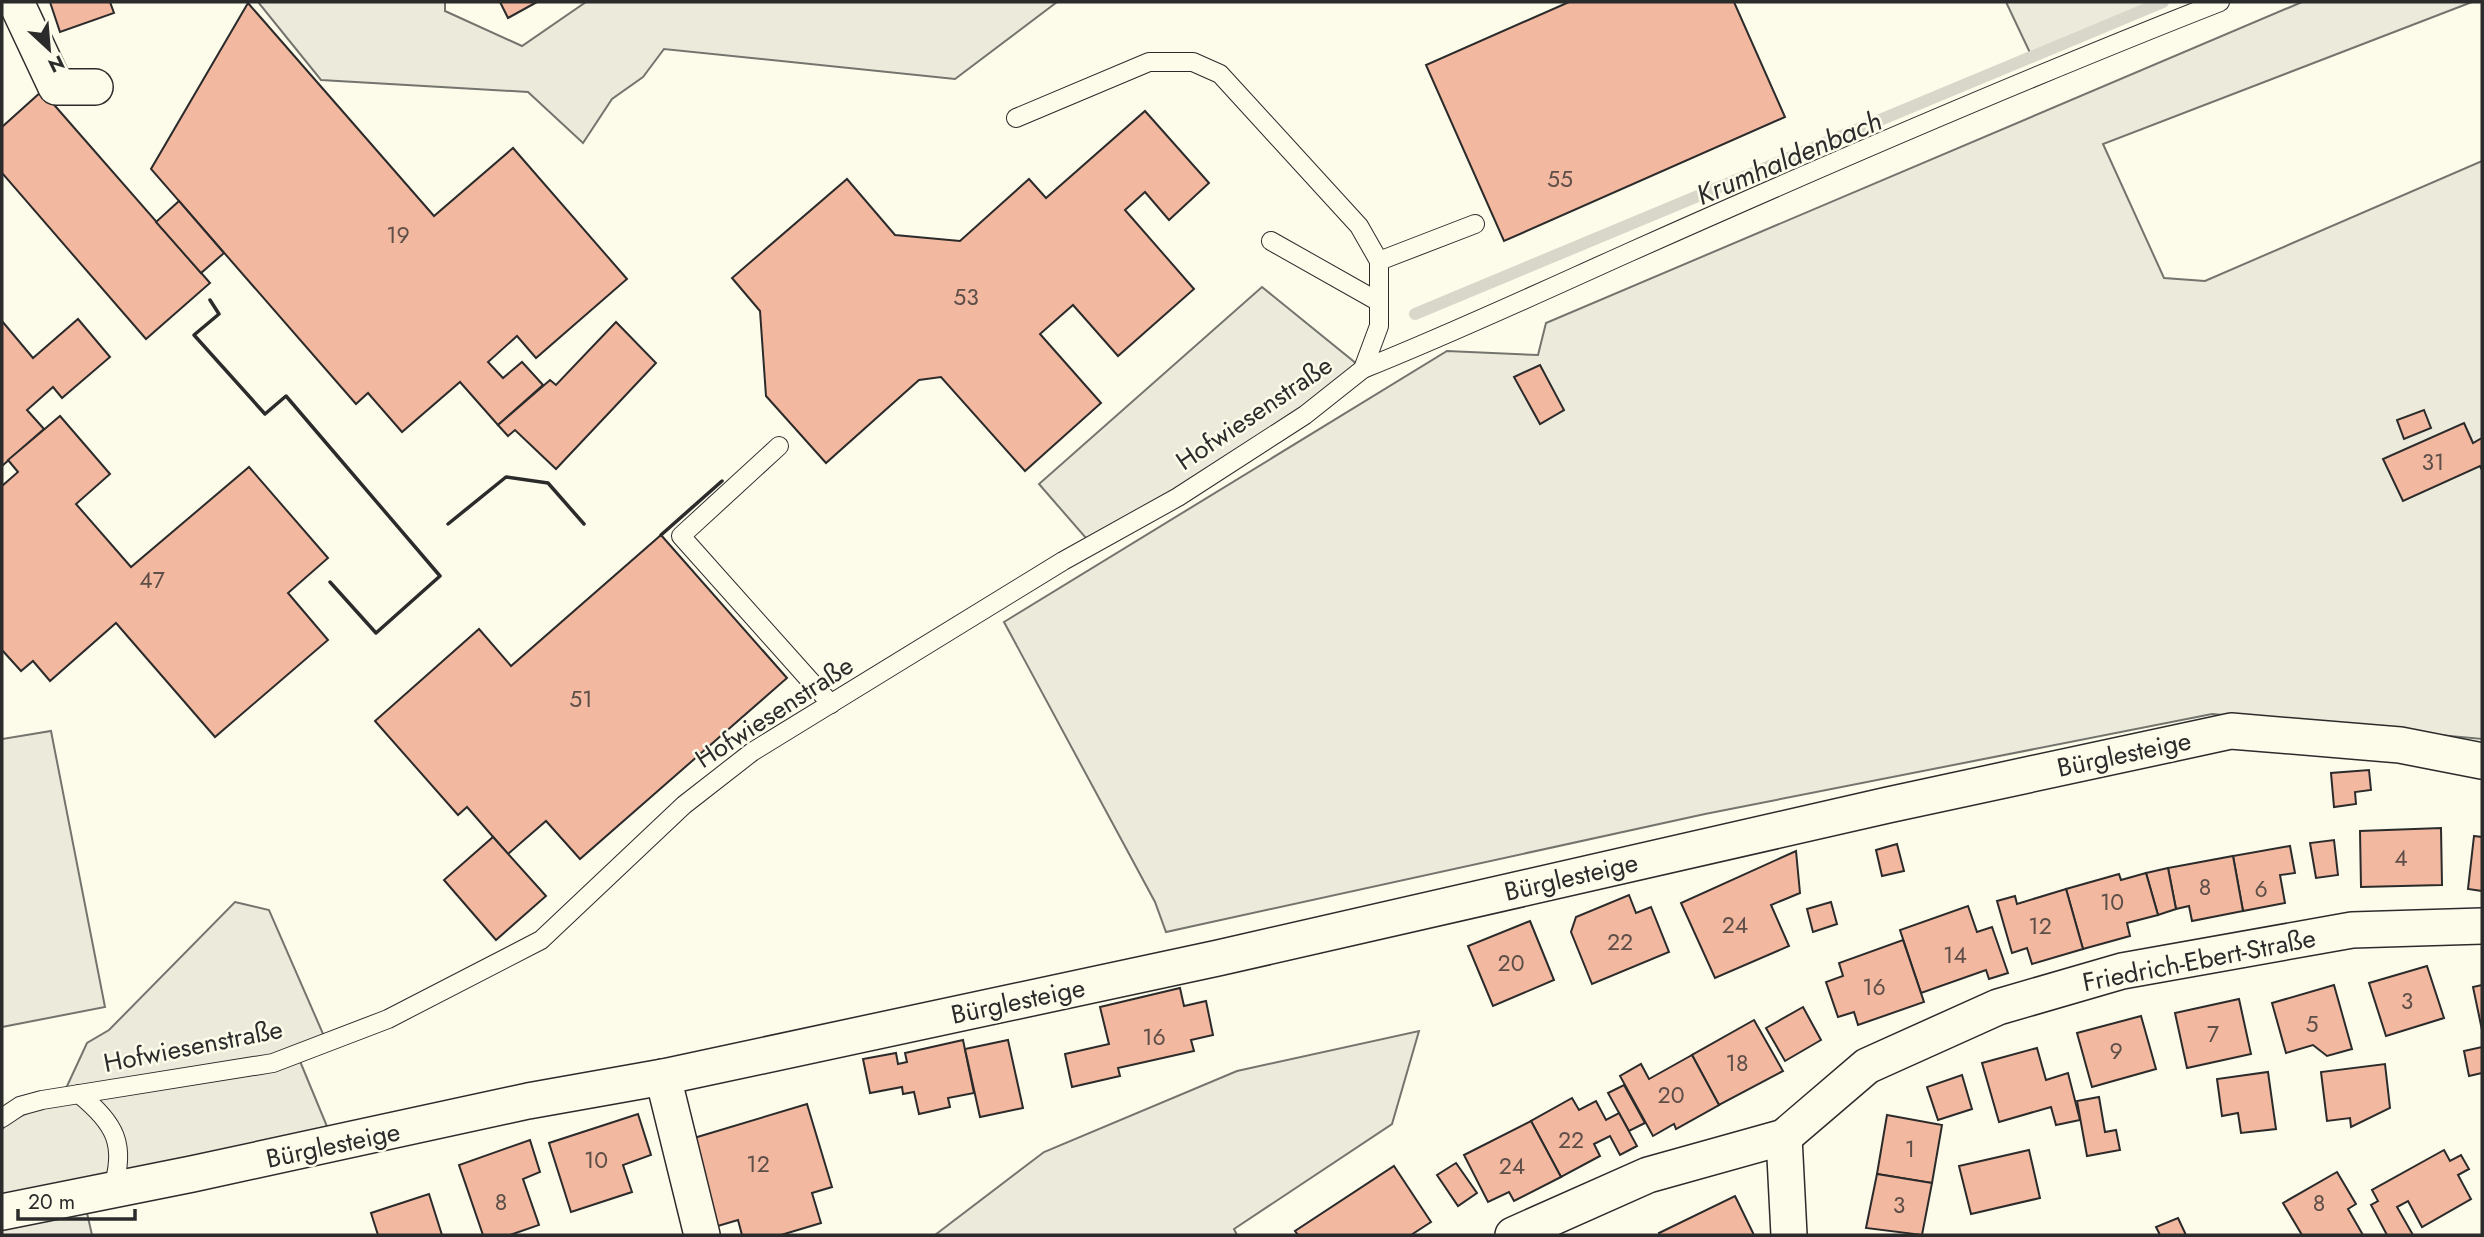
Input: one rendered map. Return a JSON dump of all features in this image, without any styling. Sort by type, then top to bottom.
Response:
[{"type":"street","points":[[16,2],[56,86],[95,87]]},
{"type":"street","name":"Bürglesteige","points":[[2,1212],[528,1101],[663,1077],[1218,958],[1875,808],[2231,731],[2400,745],[2482,761]]},
{"type":"street","name":"Friedrich-Ebert-Straße","points":[[1513,1235],[1648,1175],[1784,1137],[1867,1066],[1998,1007],[2122,971],[2352,930],[2482,926]]},
{"type":"street","points":[[663,1077],[702,1235]]},
{"type":"street","points":[[1784,1137],[1789,1235]]},
{"type":"lane","points":[[1363,369],[1469,327],[1631,252],[1916,128],[2220,2]]},
{"type":"lane","points":[[1016,118],[1149,62],[1193,62],[1220,74],[1359,226],[1379,261],[1475,224]]},
{"type":"lane","points":[[1271,242],[1379,302]]},
{"type":"lane","name":"Hofwiesenstraße","points":[[2,1118],[20,1106],[79,1094],[273,1063],[388,1019],[541,940],[684,805],[742,759],[1063,561],[1178,497],[1305,415],[1363,369],[1379,326],[1379,261]]},
{"type":"lane","points":[[779,446],[681,536],[831,704]]},
{"type":"lane","points":[[79,1094],[103,1113],[116,1136],[120,1165],[112,1190]]},
{"type":"shaded area","points":[[258,2],[445,2],[445,11],[522,46],[586,2],[1057,2],[955,79],[664,49],[643,77],[612,99],[583,143],[528,92],[321,80]]},
{"type":"shaded area","points":[[2006,2],[2163,2],[2032,57]]},
{"type":"shaded area","points":[[2302,2],[2472,2],[2103,144],[2164,278],[2205,281],[2482,161],[2482,739],[2212,714],[1705,814],[1166,932],[1155,902],[1004,622],[1447,351],[1538,355],[1546,323]]},
{"type":"shaded area","points":[[1262,287],[1363,369],[1092,545],[1039,484]]},
{"type":"shaded area","points":[[51,731],[105,1007],[2,1027],[2,739]]},
{"type":"shaded area","points":[[235,902],[269,910],[327,1043],[297,1054],[331,1136],[2,1203],[2,1130],[8,1122],[62,1097],[87,1043],[109,1030]]},
{"type":"shaded area","points":[[1419,1031],[1392,1124],[1234,1229],[1237,1235],[935,1235],[1044,1152],[1237,1071]]},
{"type":"shaded area","points":[[85,1204],[92,1235],[2,1235],[2,1219]]},
{"type":"building","points":[[50,2],[110,2],[114,13],[60,32]]},
{"type":"building","points":[[500,2],[537,2],[508,18]]},
{"type":"building","points":[[1569,2],[1734,2],[1785,117],[1504,241],[1426,65]]},
{"type":"building","points":[[248,3],[434,216],[513,148],[627,279],[536,358],[517,336],[488,362],[503,378],[522,362],[543,385],[498,425],[460,382],[402,432],[368,393],[356,404],[151,169]]},
{"type":"building","points":[[42,91],[210,283],[146,339],[2,173],[2,127]]},
{"type":"building","points":[[1145,111],[1209,183],[1169,220],[1145,192],[1125,210],[1194,289],[1118,356],[1073,305],[1040,334],[1101,403],[1025,471],[941,377],[919,380],[826,463],[766,396],[760,311],[732,278],[847,179],[895,235],[960,241],[1029,179],[1046,198]]},
{"type":"building","points":[[179,201],[224,253],[201,273],[156,222]]},
{"type":"building","points":[[78,319],[110,357],[62,398],[53,387],[27,410],[44,429],[2,466],[2,321],[33,358]]},
{"type":"building","points":[[616,322],[656,363],[556,469],[515,430],[508,436],[498,425],[550,380],[556,385]]},
{"type":"building","points":[[1540,365],[1564,410],[1540,424],[1514,377]]},
{"type":"building","points":[[2424,410],[2431,428],[2404,439],[2397,420]]},
{"type":"building","points":[[60,416],[110,474],[76,504],[131,567],[249,467],[328,558],[288,593],[328,640],[215,737],[116,623],[50,681],[33,661],[21,671],[2,650],[2,486],[18,472],[8,460]]},
{"type":"building","points":[[2464,423],[2473,443],[2482,438],[2482,470],[2480,466],[2403,501],[2383,459]]},
{"type":"building","points":[[661,535],[787,678],[580,859],[546,821],[508,854],[467,807],[458,815],[375,721],[479,629],[511,666]]},
{"type":"building","points":[[2369,770],[2371,790],[2355,792],[2356,804],[2334,807],[2331,773]]},
{"type":"building","points":[[2441,828],[2442,885],[2361,887],[2360,831]]},
{"type":"building","points":[[2474,836],[2482,837],[2482,891],[2468,889]]},
{"type":"building","points":[[493,837],[546,896],[496,940],[444,880]]},
{"type":"building","points":[[2334,840],[2338,875],[2316,878],[2310,843]]},
{"type":"building","points":[[1897,844],[1904,871],[1882,876],[1876,850]]},
{"type":"building","points":[[2290,846],[2295,873],[2280,875],[2285,903],[2243,911],[2233,856]]},
{"type":"building","points":[[1796,851],[1800,893],[1771,905],[1789,946],[1715,978],[1681,903]]},
{"type":"building","points":[[2233,856],[2243,911],[2192,921],[2189,906],[2176,909],[2168,868]]},
{"type":"building","points":[[2168,868],[2176,909],[2158,915],[2146,873]]},
{"type":"building","points":[[2146,873],[2158,915],[2127,923],[2130,936],[2083,949],[2066,889],[2119,874],[2121,880]]},
{"type":"building","points":[[2066,889],[2083,949],[2032,964],[2027,948],[2012,953],[1997,901],[2015,896],[2017,904]]},
{"type":"building","points":[[1629,895],[1636,913],[1651,907],[1669,952],[1592,984],[1571,932],[1576,917]]},
{"type":"building","points":[[1831,902],[1837,924],[1813,932],[1807,909]]},
{"type":"building","points":[[1968,906],[1977,932],[1992,927],[2008,973],[1989,979],[1986,970],[1921,993],[1900,930]]},
{"type":"building","points":[[1530,921],[1554,980],[1493,1006],[1468,946]]},
{"type":"building","points":[[1903,940],[1924,1002],[1858,1025],[1854,1012],[1838,1017],[1826,982],[1843,976],[1839,963]]},
{"type":"building","points":[[2427,966],[2444,1018],[2386,1036],[2369,983]]},
{"type":"building","points":[[2334,985],[2352,1049],[2327,1056],[2313,1045],[2286,1053],[2272,1003]]},
{"type":"building","points":[[2482,985],[2482,1030],[2473,987]]},
{"type":"building","points":[[1180,988],[1184,1006],[1206,1001],[1213,1035],[1191,1040],[1194,1051],[1118,1068],[1120,1076],[1072,1087],[1065,1054],[1109,1044],[1100,1007]]},
{"type":"building","points":[[2239,999],[2251,1054],[2187,1068],[2175,1013]]},
{"type":"building","points":[[1803,1007],[1821,1040],[1785,1061],[1766,1028]]},
{"type":"building","points":[[2141,1016],[2156,1069],[2092,1087],[2077,1033]]},
{"type":"building","points":[[1754,1020],[1783,1071],[1719,1105],[1692,1055]]},
{"type":"building","points":[[963,1040],[974,1093],[948,1098],[950,1107],[919,1114],[914,1092],[903,1094],[902,1087],[870,1093],[863,1059],[896,1053],[898,1064],[907,1062],[905,1053]]},
{"type":"building","points":[[1008,1040],[1023,1108],[980,1117],[965,1049]]},
{"type":"building","points":[[2482,1047],[2482,1073],[2469,1076],[2464,1051]]},
{"type":"building","points":[[2037,1048],[2046,1080],[2068,1073],[2080,1120],[2056,1125],[2051,1107],[1999,1122],[1982,1063]]},
{"type":"building","points":[[1692,1055],[1719,1105],[1676,1129],[1674,1124],[1653,1136],[1620,1076],[1641,1064],[1649,1079]]},
{"type":"building","points":[[2385,1064],[2390,1108],[2351,1127],[2350,1118],[2327,1121],[2321,1072]]},
{"type":"building","points":[[2268,1072],[2276,1129],[2241,1133],[2238,1113],[2222,1116],[2217,1079]]},
{"type":"building","points":[[1962,1075],[1972,1109],[1938,1120],[1927,1087]]},
{"type":"building","points":[[1624,1085],[1645,1123],[1629,1131],[1608,1093]]},
{"type":"building","points":[[2099,1097],[2105,1132],[2116,1130],[2120,1150],[2087,1156],[2077,1101]]},
{"type":"building","points":[[1572,1098],[1579,1110],[1596,1101],[1606,1120],[1619,1113],[1637,1146],[1620,1155],[1610,1136],[1594,1144],[1600,1156],[1561,1177],[1531,1121]]},
{"type":"building","points":[[807,1104],[832,1187],[812,1193],[821,1223],[781,1235],[742,1235],[738,1220],[711,1228],[684,1141]]},
{"type":"building","points":[[638,1114],[651,1155],[623,1165],[632,1192],[571,1212],[549,1143]]},
{"type":"building","points":[[1887,1115],[1942,1125],[1932,1183],[1877,1174]]},
{"type":"building","points":[[1531,1121],[1561,1177],[1514,1201],[1509,1192],[1488,1202],[1464,1155]]},
{"type":"building","points":[[530,1140],[540,1172],[523,1179],[539,1225],[510,1235],[483,1235],[459,1165]]},
{"type":"building","points":[[2029,1150],[2040,1198],[1971,1214],[1959,1166]]},
{"type":"building","points":[[2444,1150],[2450,1161],[2461,1155],[2469,1169],[2458,1175],[2471,1199],[2422,1227],[2408,1201],[2397,1207],[2413,1235],[2387,1235],[2371,1205],[2378,1201],[2372,1190]]},
{"type":"building","points":[[1456,1163],[1477,1193],[1458,1206],[1437,1175]]},
{"type":"building","points":[[1394,1166],[1431,1222],[1411,1235],[1298,1235],[1295,1231]]},
{"type":"building","points":[[2337,1172],[2356,1204],[2348,1209],[2363,1235],[2302,1235],[2283,1203]]},
{"type":"building","points":[[1877,1174],[1932,1183],[1922,1235],[1866,1228]]},
{"type":"building","points":[[429,1194],[442,1235],[378,1235],[371,1213]]},
{"type":"building","points":[[1735,1196],[1754,1235],[1660,1235],[1659,1233]]},
{"type":"building","points":[[2178,1218],[2186,1235],[2160,1235],[2156,1227]]},
{"type":"waterway","name":"Krumhaldenbach","points":[[1415,314],[2163,2]]},
{"type":"wall","points":[[210,300],[219,314],[194,335],[265,414],[286,396],[440,576],[376,633],[330,582]]},
{"type":"wall","points":[[448,524],[506,477],[548,483],[584,524]]},
{"type":"wall","points":[[661,535],[722,481]]}]
